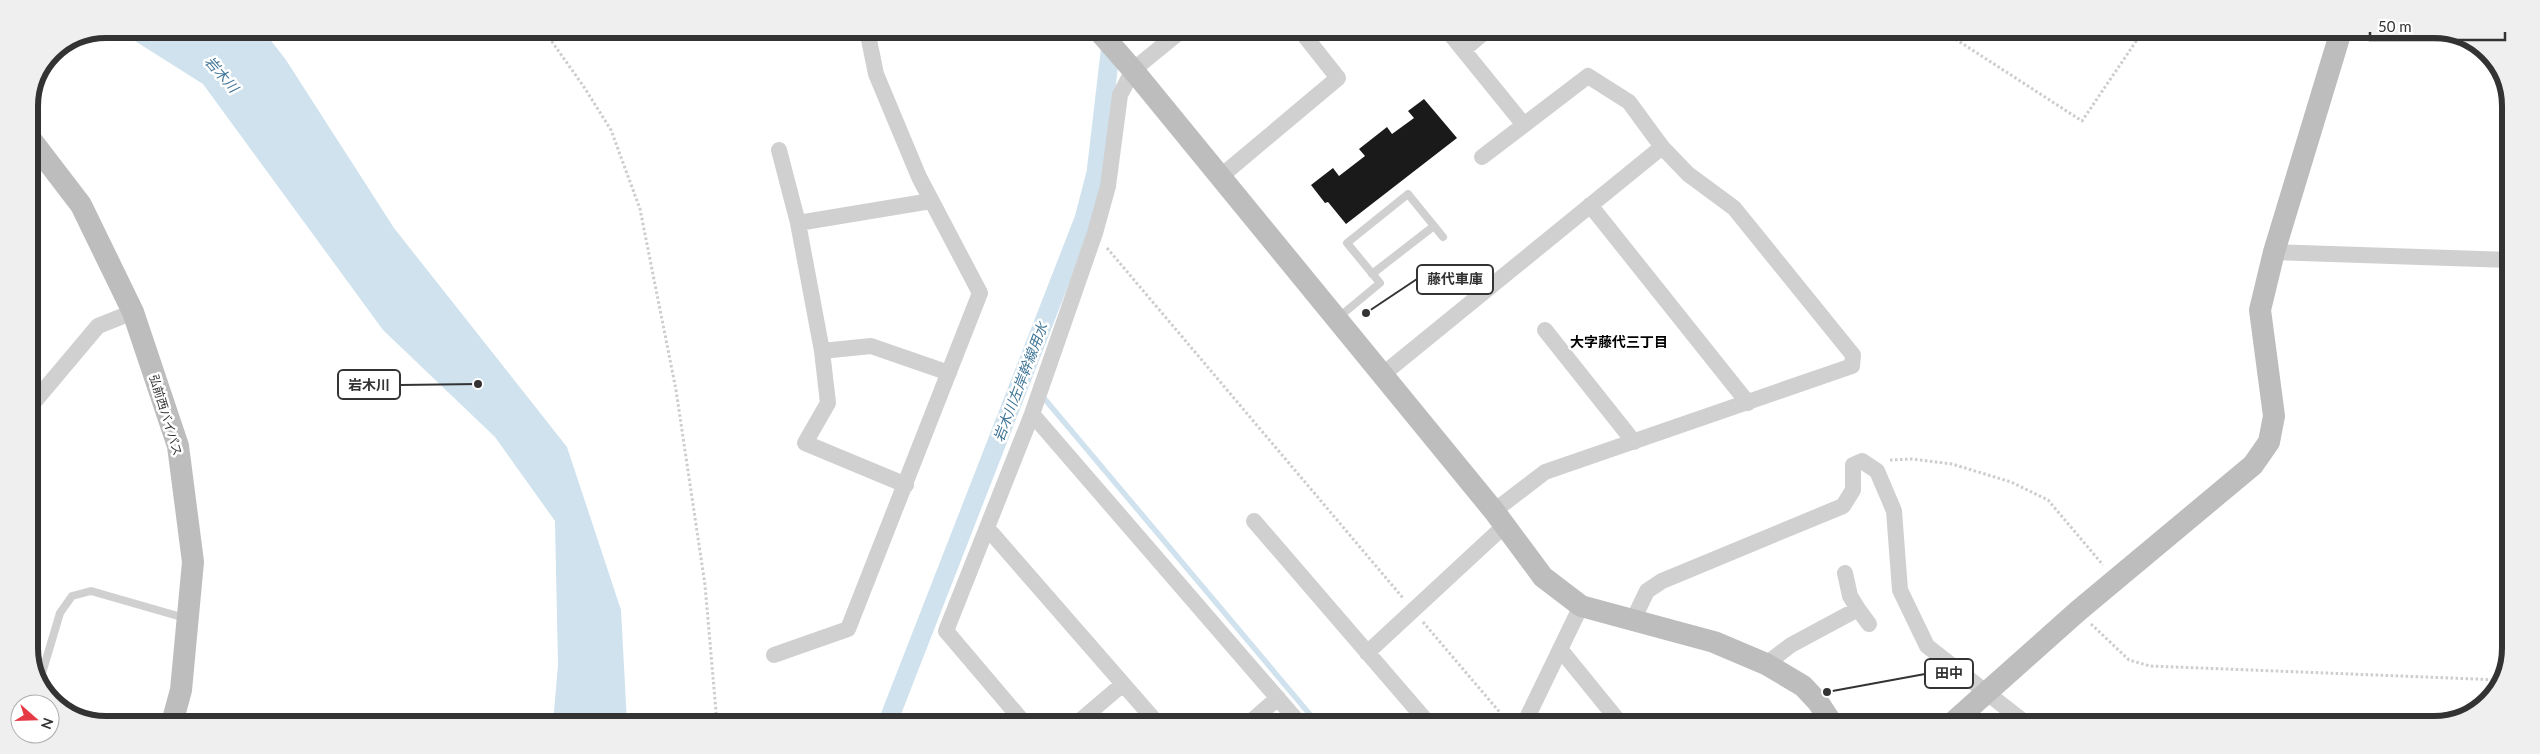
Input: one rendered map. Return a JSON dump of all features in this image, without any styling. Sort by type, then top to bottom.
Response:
[{"type":"street","points":[[774,655],[848,629],[980,293],[919,178],[876,74],[869,38]]},
{"type":"street","points":[[1105,38],[1499,519],[1543,578],[1581,606],[1714,642],[1766,664],[1803,686],[1818,702],[1827,716]]},
{"type":"street","points":[[1018,716],[946,631],[1032,414],[1095,233],[1108,186],[1120,95],[1133,70],[1172,38]]},
{"type":"street","points":[[1220,177],[1338,78],[1306,38]]},
{"type":"street","points":[[1453,38],[1524,125]]},
{"type":"street","points":[[1463,50],[1477,38]]},
{"type":"street","points":[[1960,716],[2078,611],[2253,464],[2268,442],[2274,416],[2260,310],[2274,252],[2339,38]]},
{"type":"street","points":[[1367,653],[1413,610],[1545,472],[1852,366],[1853,355],[1734,208],[1688,174],[1662,147],[1629,102],[1588,76],[1482,157]]},
{"type":"street","points":[[1382,375],[1662,147]]},
{"type":"street","name":"弘前西バイパス","points":[[37,148],[81,205],[133,312],[178,446],[193,562],[181,690],[174,716]]},
{"type":"street","points":[[779,150],[798,223],[822,351],[828,403],[805,444],[906,485]]},
{"type":"street","points":[[798,223],[931,201]]},
{"type":"street","points":[[1590,205],[1748,403]]},
{"type":"street","points":[[2274,252],[2502,260]]},
{"type":"street","points":[[38,398],[98,326],[133,312]]},
{"type":"street","points":[[1545,330],[1634,442]]},
{"type":"street","points":[[822,351],[871,346],[949,374]]},
{"type":"street","points":[[1032,414],[1293,716]]},
{"type":"street","points":[[1634,620],[1647,591],[1662,581],[1843,506],[1853,490],[1853,465],[1862,461],[1877,471],[1894,511],[1900,590],[1927,646],[1954,666],[1984,693],[2016,716]]},
{"type":"street","points":[[1254,521],[1422,716]]},
{"type":"street","points":[[988,529],[1151,716]]},
{"type":"street","points":[[1845,573],[1850,596],[1869,624]]},
{"type":"street","points":[[1528,716],[1581,606]]},
{"type":"street","points":[[1766,664],[1791,645],[1858,609]]},
{"type":"street","points":[[1560,649],[1615,716]]},
{"type":"street","points":[[1085,716],[1123,684]]},
{"type":"street","points":[[1257,716],[1278,698]]},
{"type":"lane","points":[[1336,319],[1380,283],[1347,243],[1408,194],[1443,237]]},
{"type":"lane","points":[[1372,274],[1434,226]]},
{"type":"lane","points":[[42,673],[60,613],[72,596],[91,591],[188,619]]},
{"type":"path","points":[[549,38],[584,87],[611,130],[640,209],[676,390],[688,468],[705,585],[716,716]]},
{"type":"path","points":[[1954,38],[2082,121],[2138,38]]},
{"type":"path","points":[[1095,233],[1503,716]]},
{"type":"path","points":[[1862,461],[1912,459],[1952,464],[2011,482],[2048,500],[2115,580]]},
{"type":"path","points":[[2078,611],[2129,660],[2150,666],[2494,680]]},
{"type":"water","name":"岩木川","points":[[130,38],[269,38],[286,60],[394,228],[567,447],[621,610],[627,716],[554,716],[558,665],[555,521],[495,437],[383,330],[203,84]]},
{"type":"building","points":[[1424,99],[1457,138],[1346,224],[1328,202],[1325,203],[1311,185],[1333,168],[1339,176],[1365,156],[1359,149],[1387,127],[1392,134],[1414,118],[1408,111]]},
{"type":"waterway","name":"岩木川左岸幹線用水","points":[[890,716],[1084,219],[1096,173],[1112,38]]},
{"type":"waterway","points":[[1043,397],[1311,716]]},
{"type":"place","name":"藤代車庫","points":[[1366,313]]},
{"type":"place","name":"岩木川","points":[[478,384]]},
{"type":"place","name":"田中","points":[[1827,692]]},
{"type":"district","name":"大字藤代三丁目","points":[[1619,341]]}]
